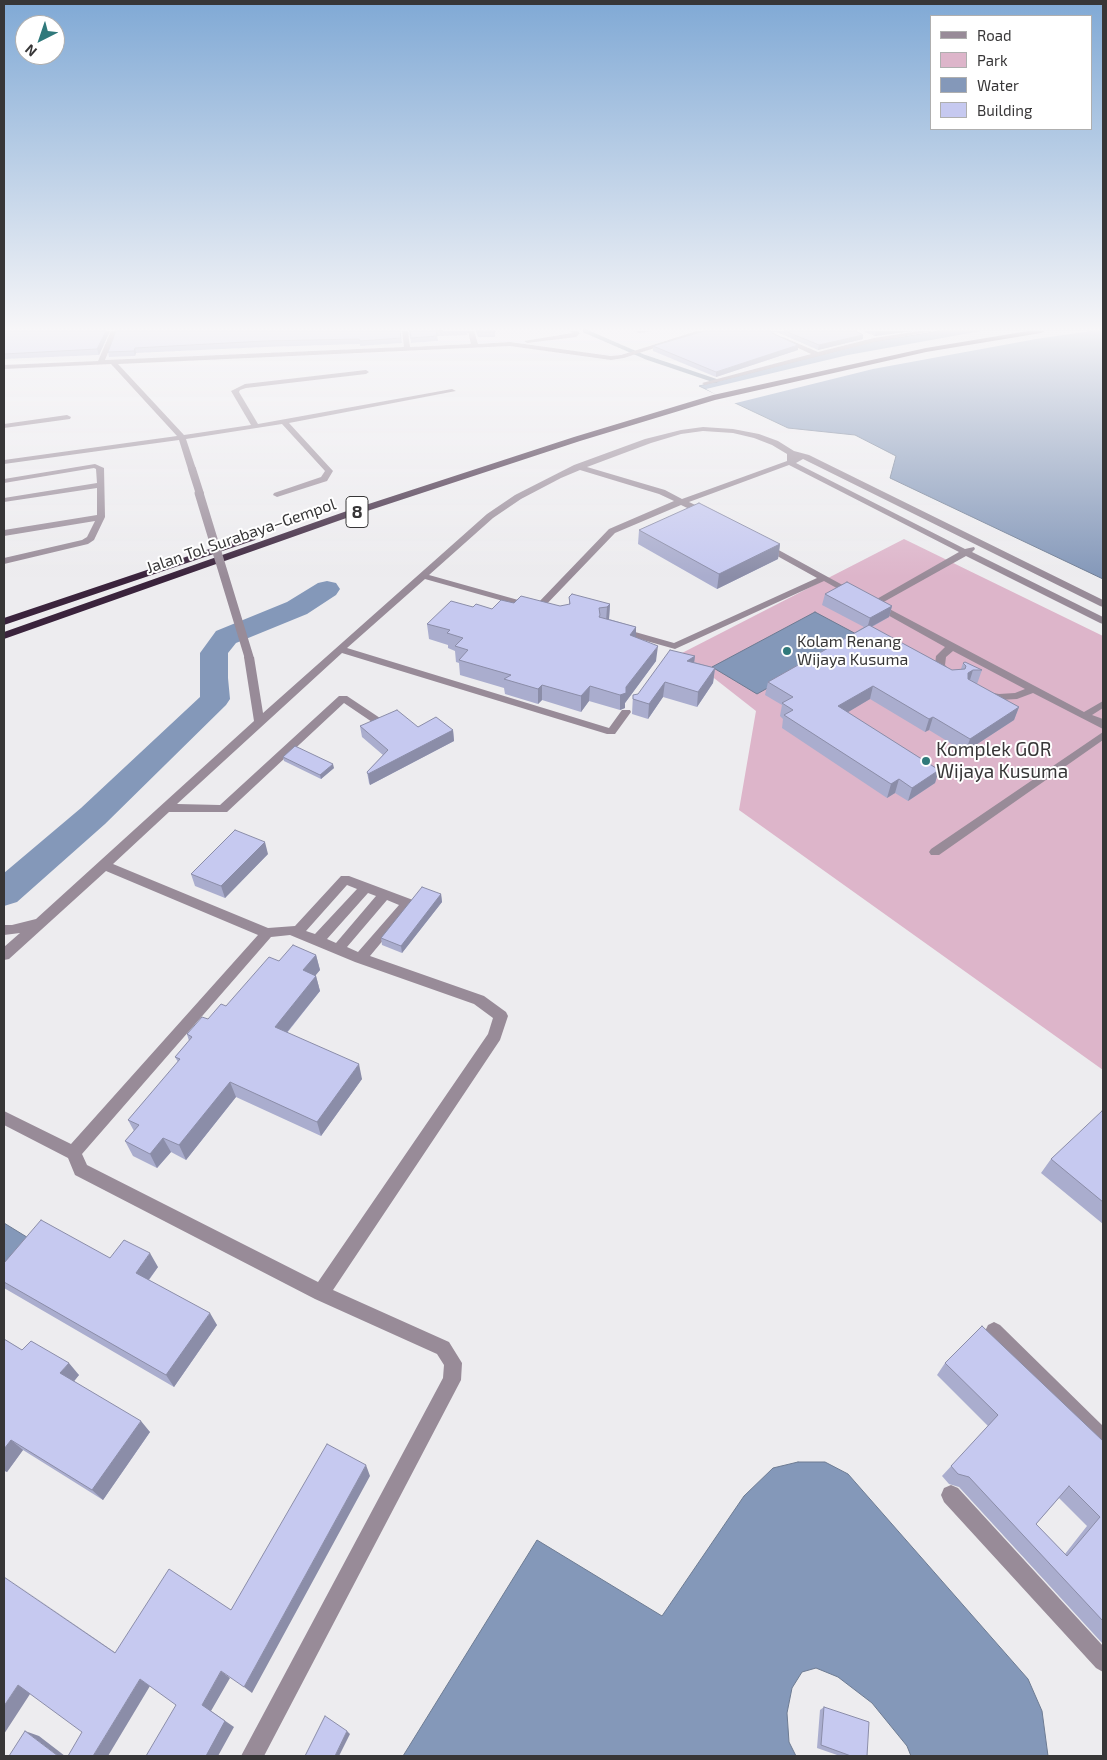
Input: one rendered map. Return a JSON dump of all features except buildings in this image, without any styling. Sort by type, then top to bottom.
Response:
[{"type":"highway","name":"Jalan Tol Surabaya–Gempol","points":[[4,622],[625,413]]},
{"type":"highway","name":"Jalan Tol Surabaya–Gempol","points":[[4,636],[348,514],[577,439],[663,413]]},
{"type":"street","points":[[161,413],[182,438],[192,469],[249,657],[260,722]]},
{"type":"street","points":[[248,413],[256,427]]},
{"type":"street","points":[[4,462],[256,427],[332,413]]},
{"type":"street","points":[[4,426],[67,418]]},
{"type":"street","points":[[277,495],[324,479],[329,471],[284,422]]},
{"type":"street","points":[[4,955],[490,516],[518,497],[577,467],[648,440],[703,429],[733,431],[756,436],[775,443],[791,458],[965,552],[1103,621]]},
{"type":"street","points":[[423,576],[542,609],[612,531],[661,509],[684,502],[791,458],[806,457],[1103,604]]},
{"type":"street","points":[[4,480],[95,466],[100,468],[101,485],[101,518],[91,538],[85,542],[4,561]]},
{"type":"street","points":[[577,467],[662,492],[719,521]]},
{"type":"street","points":[[4,500],[101,485]]},
{"type":"street","points":[[4,533],[101,518]]},
{"type":"street","points":[[754,540],[1103,726]]},
{"type":"street","points":[[873,604],[981,544]]},
{"type":"street","points":[[613,629],[672,650],[824,578]]},
{"type":"street","points":[[1087,613],[1103,604]]},
{"type":"street","points":[[952,646],[941,656],[940,665],[954,679]]},
{"type":"street","points":[[342,650],[611,732],[629,708]]},
{"type":"street","points":[[970,688],[983,694],[999,697],[1017,696],[1034,689]]},
{"type":"street","points":[[166,808],[223,808],[343,698],[379,722]]},
{"type":"street","points":[[1084,716],[1103,704]]},
{"type":"street","points":[[935,852],[1103,735]]},
{"type":"street","points":[[104,865],[267,933],[291,930],[360,958],[480,1000],[501,1016],[495,1036],[321,1293]]},
{"type":"street","points":[[297,932],[345,879],[408,902],[360,958]]},
{"type":"street","points":[[317,940],[366,886]]},
{"type":"street","points":[[338,949],[386,894]]},
{"type":"street","points":[[4,930],[12,930],[40,922]]},
{"type":"street","points":[[72,1154],[267,933]]},
{"type":"street","points":[[4,1118],[72,1154],[81,1170],[321,1293],[443,1348],[453,1363],[452,1380],[252,1756]]},
{"type":"street","points":[[994,1331],[1103,1439]]},
{"type":"street","points":[[951,1495],[1103,1661]]},
{"type":"green space","name":"Komplek GOR Wijaya Kusuma","points":[[904,539],[1103,636],[1103,1070],[739,810],[756,711],[682,653]]},
{"type":"water","points":[[756,413],[1103,413],[1103,579],[890,478],[896,456],[855,435],[788,428]]},
{"type":"water","name":"Kolam Renang Wijaya Kusuma","points":[[815,612],[860,636],[757,694],[712,667]]},
{"type":"water","points":[[4,1223],[30,1239],[4,1269]]},
{"type":"water","points":[[798,1462],[825,1462],[848,1474],[1028,1679],[1042,1711],[1048,1756],[911,1756],[907,1746],[872,1703],[838,1677],[816,1668],[802,1672],[792,1688],[787,1713],[789,1742],[796,1756],[403,1756],[537,1540],[662,1616],[744,1496],[773,1468]]},
{"type":"waterway","points":[[4,893],[93,816],[215,699],[213,678],[214,653],[226,637],[297,608],[327,589]]},
{"type":"place","name":"Kolam Renang Wijaya Kusuma","points":[[787,651]]},
{"type":"place","name":"Komplek GOR Wijaya Kusuma","points":[[926,761]]}]
